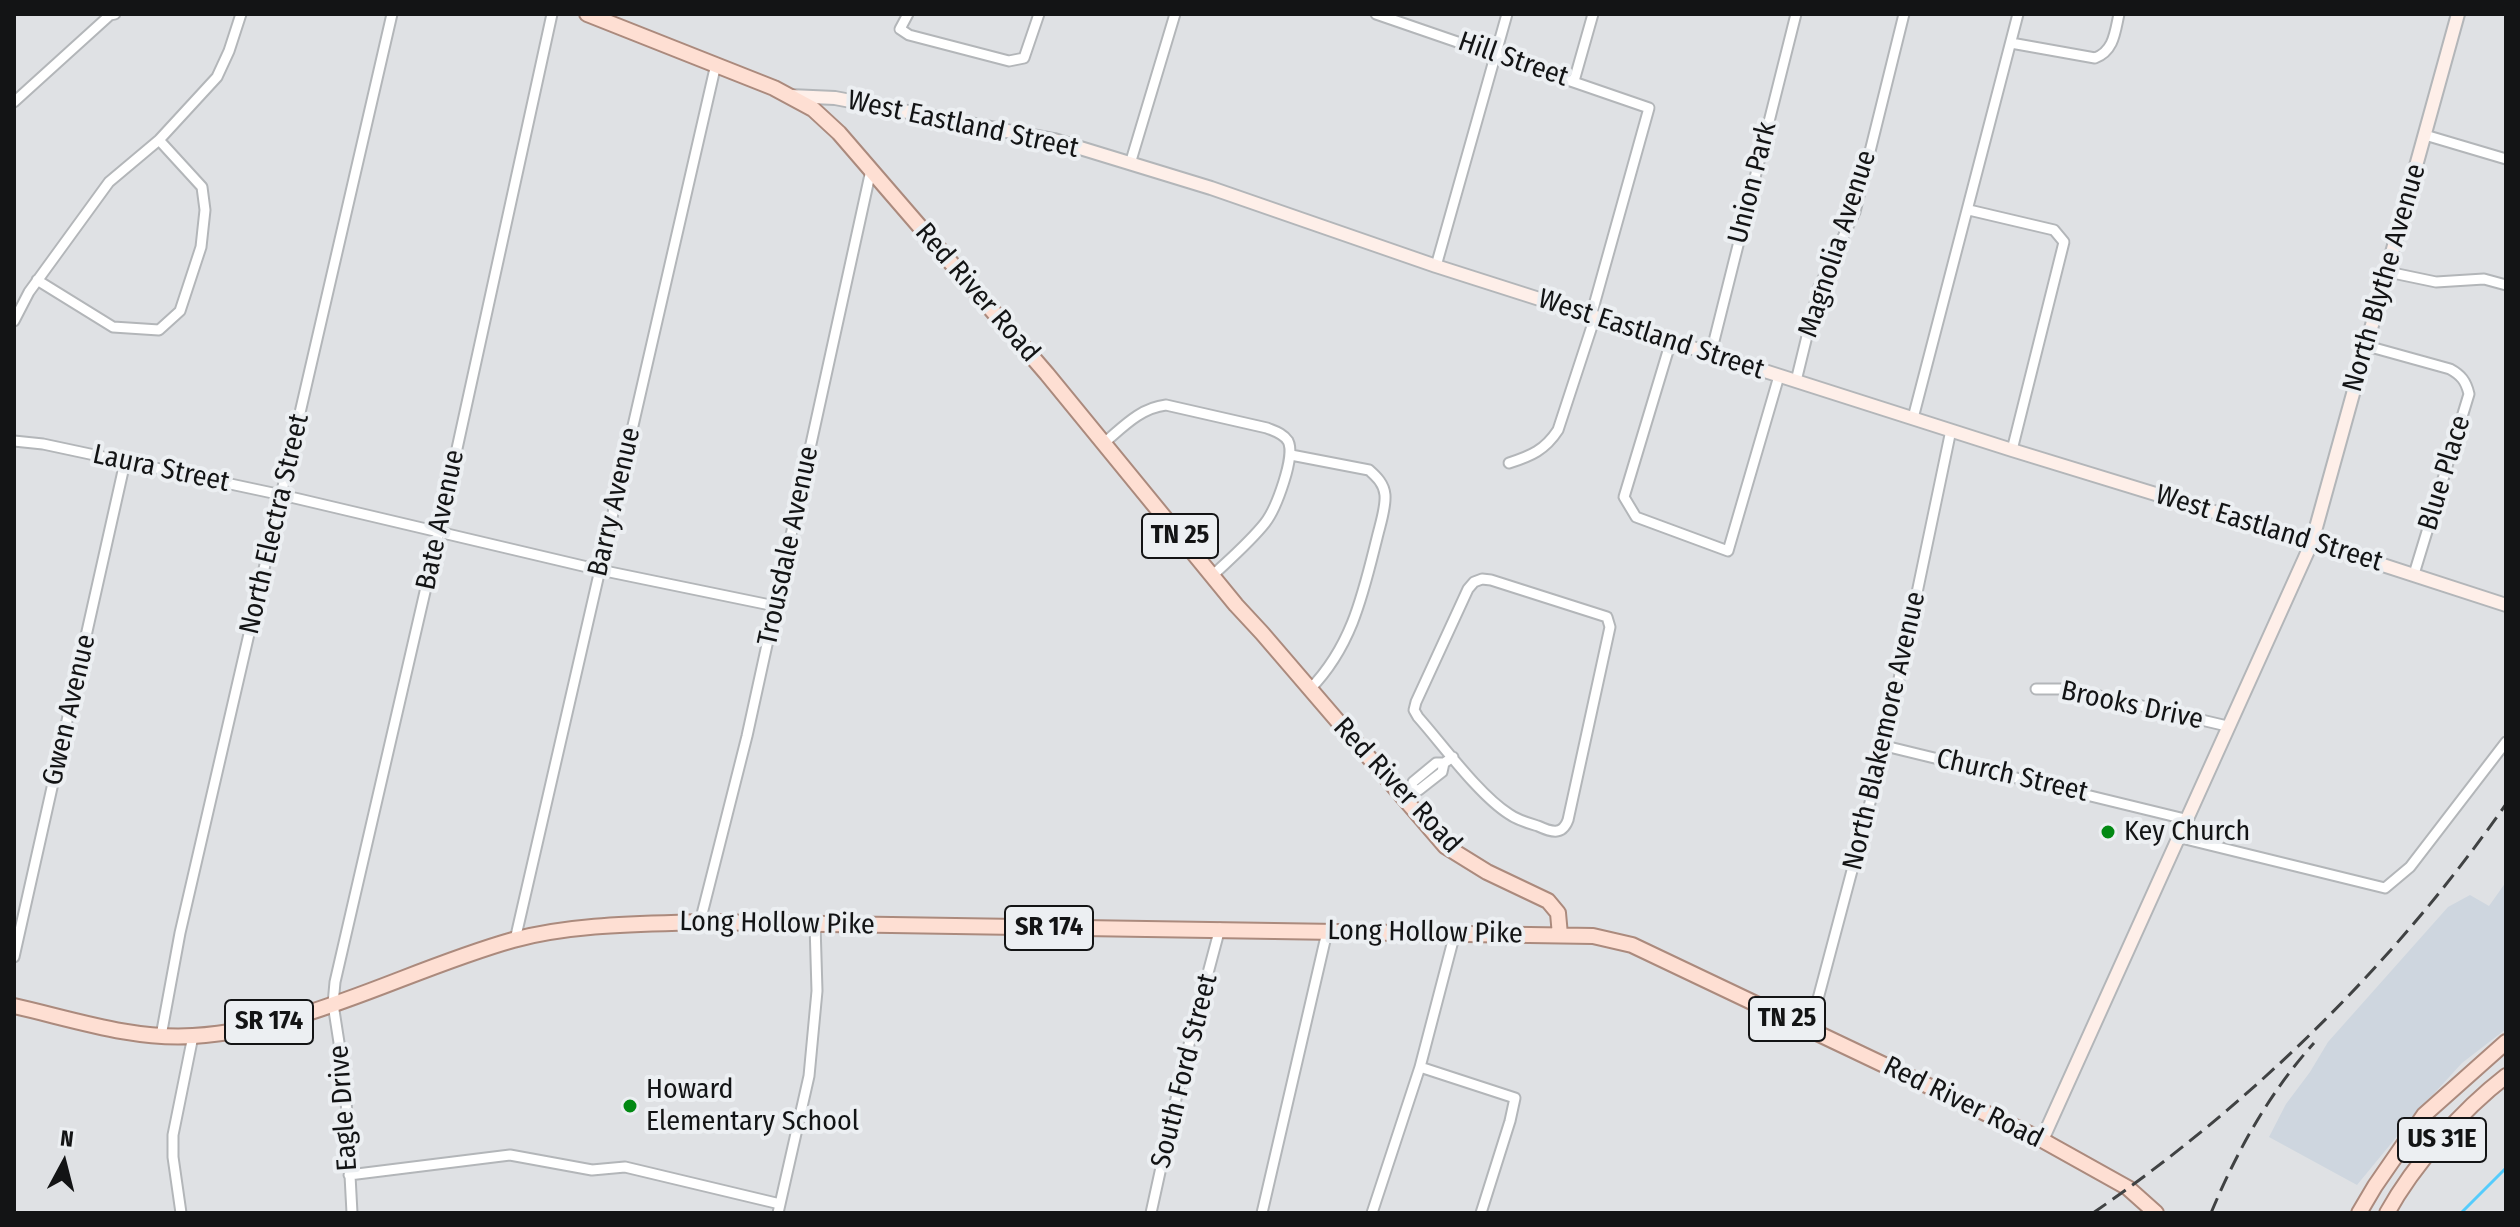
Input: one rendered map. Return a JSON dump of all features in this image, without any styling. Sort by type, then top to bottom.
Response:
[{"type":"main road","name":"TN 25","points":[[587,14],[716,64]]},
{"type":"main road","name":"West Eastland Street","points":[[716,64],[813,109]]},
{"type":"main road","name":"Red River Road","points":[[813,109],[871,170],[1104,443],[1212,576],[1406,793],[1445,846],[1460,857],[1548,901],[1558,913],[1560,935],[1593,936],[1632,945],[2042,1140],[2128,1188],[2156,1213]]},
{"type":"main road","name":"Long Hollow Pike","points":[[14,1006],[110,1028],[161,1036],[193,1036],[240,1029],[333,1004],[515,940],[601,926],[700,922],[1560,935]]},
{"type":"main road","name":"US 31E","points":[[2359,1213],[2424,1115],[2506,1042]]},
{"type":"main road","name":"US 31E","points":[[2387,1213],[2413,1173],[2480,1096],[2506,1076]]},
{"type":"main road","points":[[2417,1126],[2440,1142]]},
{"type":"street","points":[[14,102],[110,15],[115,14]]},
{"type":"street","points":[[14,321],[37,280],[109,182],[159,140],[217,77],[241,14]]},
{"type":"street","name":"North Electra Street","points":[[161,1036],[180,933],[392,14]]},
{"type":"street","name":"Bate Avenue","points":[[333,1004],[335,982],[439,531],[552,14]]},
{"type":"street","points":[[908,14],[900,29],[909,35],[1009,61],[1024,58],[1039,14]]},
{"type":"street","points":[[1130,164],[1175,14]]},
{"type":"street","name":"Hill Street","points":[[1376,14],[1649,108],[1593,316]]},
{"type":"street","points":[[1436,266],[1507,14]]},
{"type":"street","points":[[1574,81],[1593,14]]},
{"type":"street","name":"Union Park","points":[[1711,353],[1796,14]]},
{"type":"street","name":"Magnolia Avenue","points":[[1796,381],[1819,287],[1855,212],[1904,14]]},
{"type":"street","points":[[1913,418],[2018,14]]},
{"type":"street","points":[[2011,43],[2095,58],[2105,55],[2111,47],[2119,14]]},
{"type":"street","name":"North Blythe Avenue","points":[[2042,1140],[2312,542],[2458,14]]},
{"type":"street","name":"Barry Avenue","points":[[515,940],[716,64]]},
{"type":"street","name":"West Eastland Street","points":[[789,96],[835,98],[1024,132],[1211,188],[1436,266],[2506,605]]},
{"type":"street","points":[[2425,135],[2506,159]]},
{"type":"street","points":[[37,280],[113,327],[159,330],[180,311],[201,247],[205,210],[202,187],[159,140]]},
{"type":"street","name":"Trousdale Avenue","points":[[700,922],[747,736],[871,170]]},
{"type":"street","points":[[1969,210],[2054,230],[2064,242],[2012,450]]},
{"type":"street","points":[[2388,272],[2436,282],[2484,279],[2506,285]]},
{"type":"street","points":[[1509,463],[1536,454],[1549,444],[1558,430],[1593,316]]},
{"type":"street","points":[[1671,341],[1624,497],[1636,517],[1728,551],[1779,376]]},
{"type":"street","name":"Blue Place","points":[[2367,346],[2450,369],[2461,375],[2469,394],[2414,574]]},
{"type":"street","points":[[1104,443],[1136,416],[1151,407],[1166,405],[1267,428],[1283,435],[1289,443],[1291,455],[1278,499],[1266,522],[1212,576]]},
{"type":"street","name":"North Blakemore Avenue","points":[[1810,1029],[1885,746],[1951,430]]},
{"type":"street","name":"Laura Street","points":[[14,441],[43,444],[282,495],[600,570],[775,606]]},
{"type":"street","points":[[1291,455],[1369,470],[1378,477],[1386,496],[1354,620],[1333,663],[1310,689]]},
{"type":"street","name":"Gwen Avenue","points":[[14,957],[125,462]]},
{"type":"street","points":[[1491,580],[1607,617],[1610,627],[1565,828],[1552,832],[1512,816],[1449,760],[1414,710],[1468,589],[1474,582],[1491,580]]},
{"type":"street","name":"Brooks Drive","points":[[2036,689],[2070,689],[2227,726]]},
{"type":"street","points":[[2177,837],[2385,888],[2410,867],[2506,742]]},
{"type":"street","name":"Church Street","points":[[1885,746],[2185,819]]},
{"type":"street","points":[[1406,793],[1419,790],[1442,772],[1449,760]]},
{"type":"street","points":[[349,1175],[510,1155],[592,1170],[625,1167],[779,1209],[809,1076],[817,991],[815,924]]},
{"type":"street","name":"South Ford Street","points":[[1151,1213],[1183,1067],[1220,928]]},
{"type":"street","points":[[1262,1213],[1327,932]]},
{"type":"street","points":[[1372,1213],[1420,1067],[1455,933]]},
{"type":"street","name":"Eagle Drive","points":[[333,1004],[345,1081],[352,1213]]},
{"type":"street","points":[[181,1213],[173,1135],[193,1036]]},
{"type":"street","points":[[1420,1067],[1515,1098],[1481,1213]]},
{"type":"shaded area","points":[[2506,882],[2506,1029],[2462,1063],[2357,1185],[2269,1137],[2286,1104],[2328,1042],[2448,907],[2470,895],[2489,906]]},
{"type":"waterway","points":[[2461,1213],[2506,1168]]},
{"type":"railway","points":[[2093,1213],[2209,1125],[2318,1027],[2417,920],[2506,804]]},
{"type":"railway","points":[[2211,1213],[2255,1124],[2314,1043]]},
{"type":"place","name":"Key Church","points":[[2108,832]]},
{"type":"place","name":"Howard Elementary School","points":[[630,1106]]}]
